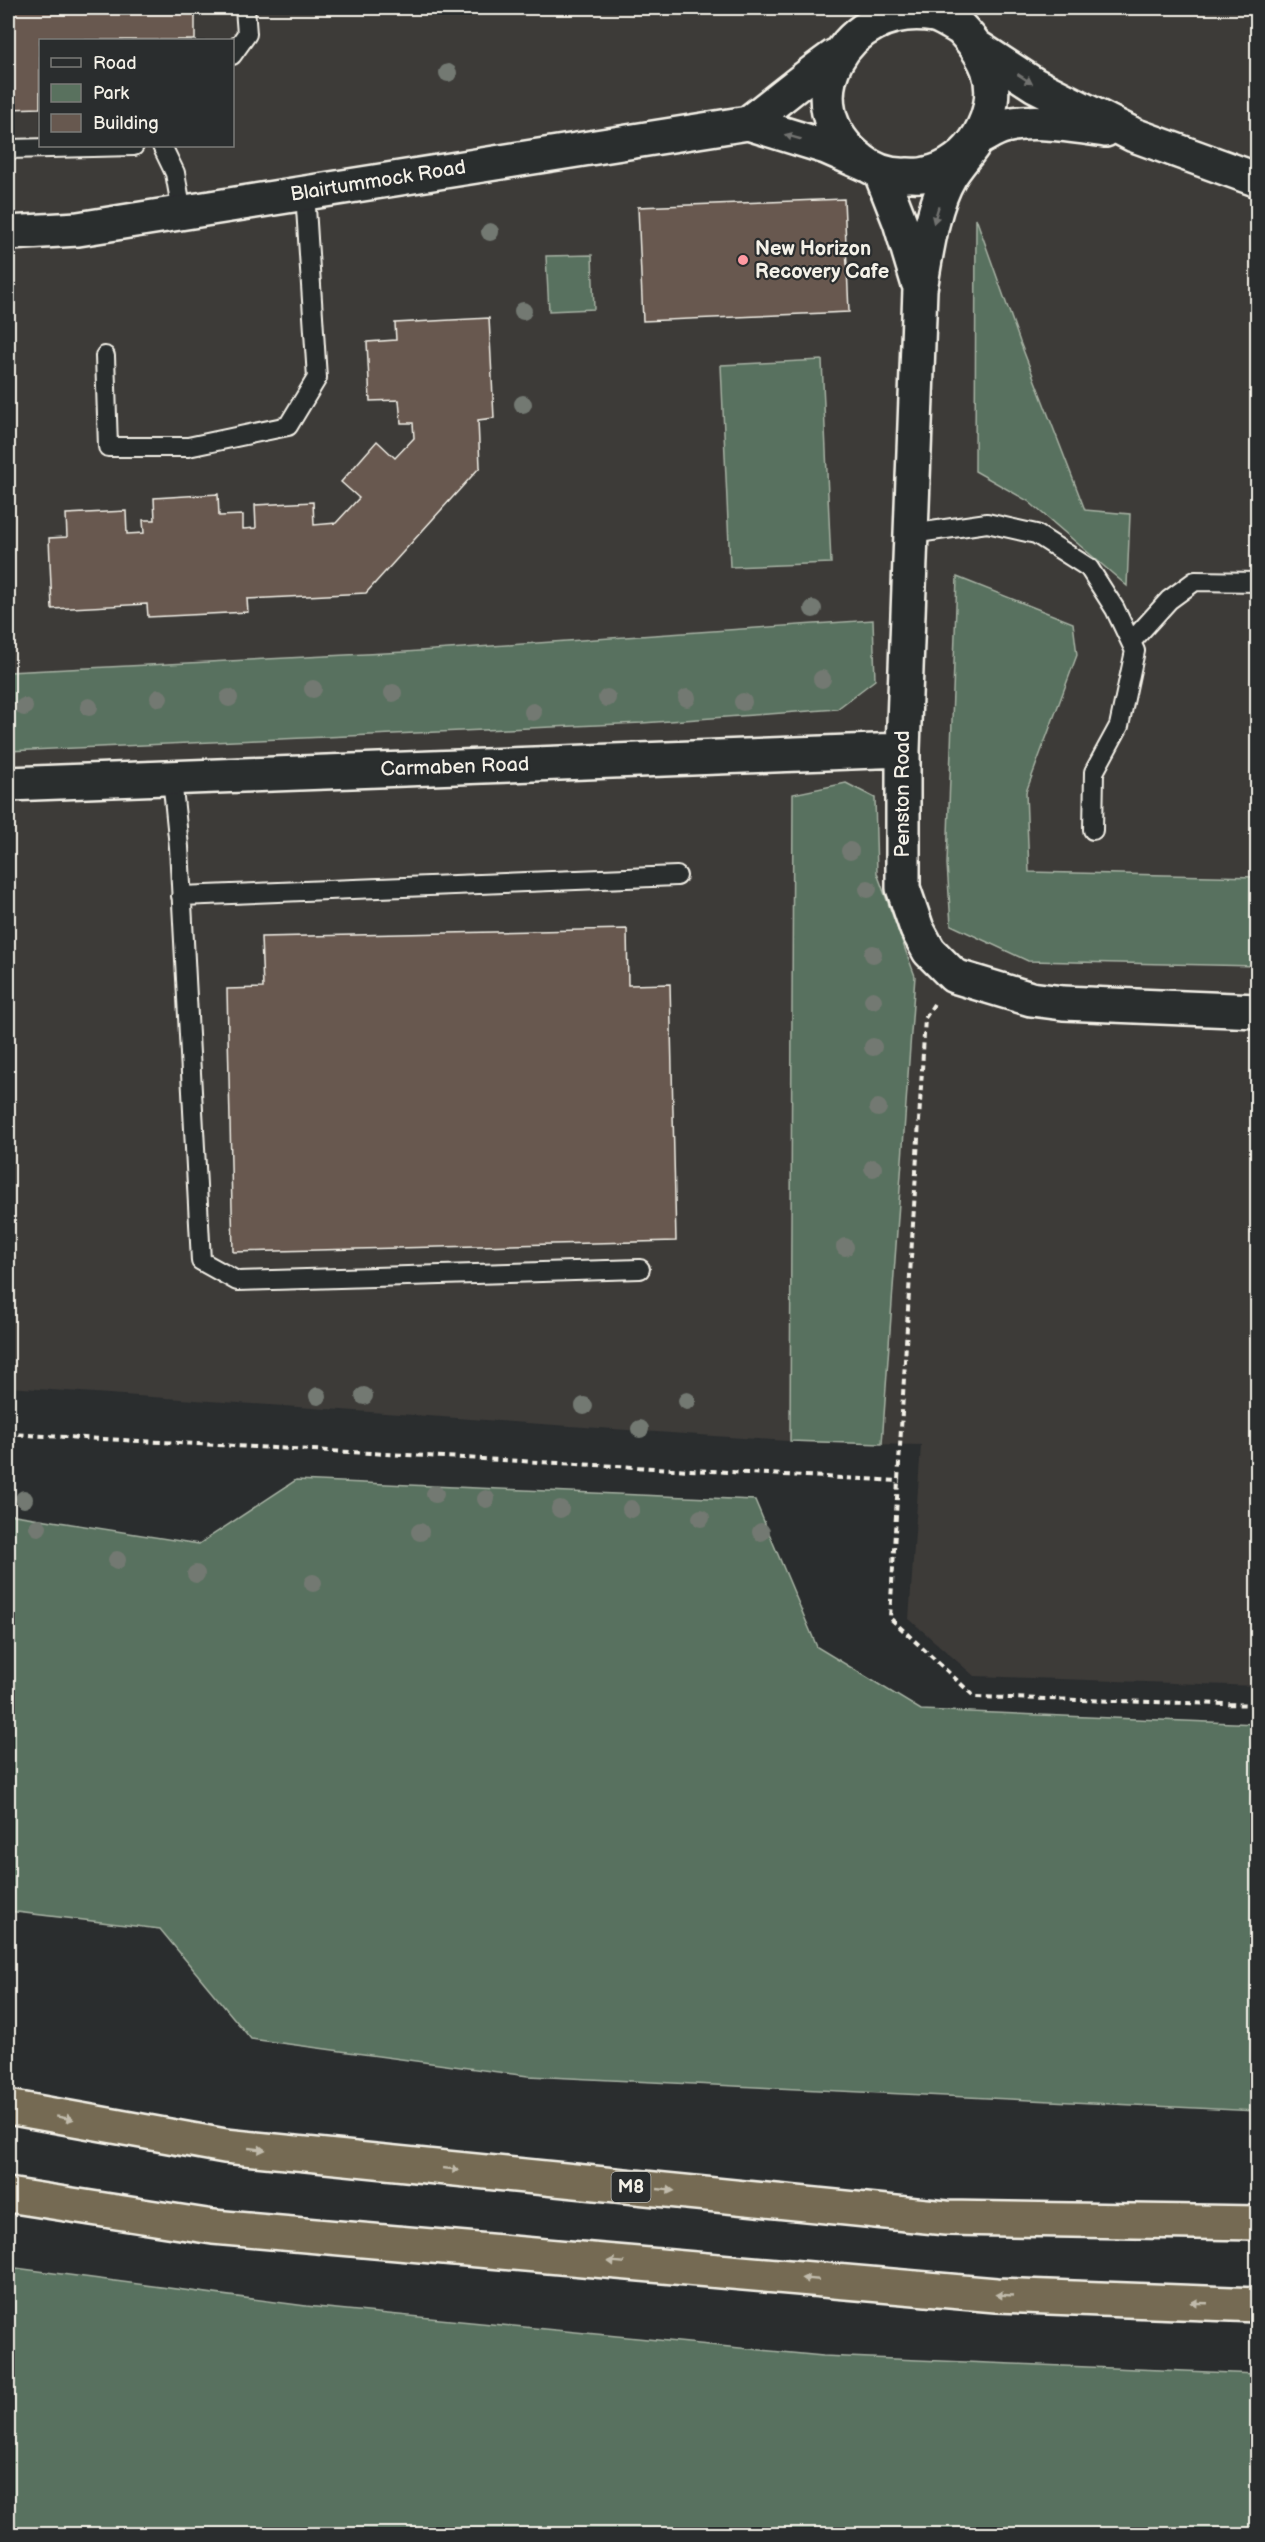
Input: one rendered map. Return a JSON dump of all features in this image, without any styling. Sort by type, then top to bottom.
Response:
[{"type":"highway","name":"M8","points":[[8,2107],[225,2146],[934,2217],[1257,2223]]},
{"type":"highway","points":[[8,2194],[224,2228],[996,2295],[1257,2305]]},
{"type":"street","points":[[859,8],[828,74],[826,102],[834,129],[850,152],[874,168],[900,176],[927,174],[953,163],[976,141],[1006,125],[1067,124],[1134,135]]},
{"type":"street","points":[[841,47],[858,28],[882,16],[908,11],[934,15],[959,27],[1035,85],[1134,135],[1257,180]]},
{"type":"street","points":[[920,289],[931,230],[941,197],[949,177],[976,141],[986,122],[992,96],[988,70],[959,27]]},
{"type":"street","name":"Blairtummock Road","points":[[748,123],[841,47]]},
{"type":"street","name":"Blairtummock Road","points":[[8,233],[78,229],[748,123],[826,147],[874,168]]},
{"type":"street","points":[[874,168],[900,222],[920,289]]},
{"type":"street","name":"Penston Road","points":[[920,289],[903,750],[903,888],[917,929],[929,951],[954,976],[1031,999],[1063,1003],[1257,1011]]},
{"type":"street","name":"Carmaben Road","points":[[8,784],[903,750]]},
{"type":"lane","points":[[234,52],[247,34],[245,8]]},
{"type":"lane","points":[[8,149],[92,147]]},
{"type":"lane","points":[[162,147],[175,173],[182,212]]},
{"type":"lane","points":[[105,356],[108,447],[188,447],[288,426],[317,378],[305,192]]},
{"type":"lane","points":[[911,534],[987,523],[1036,534],[1089,568],[1115,609],[1136,651],[1119,726],[1095,772],[1093,830]]},
{"type":"lane","points":[[1131,642],[1169,600],[1195,581],[1257,582]]},
{"type":"lane","points":[[172,778],[181,896],[201,1262],[237,1281],[640,1269]]},
{"type":"lane","points":[[181,896],[677,876]]},
{"type":"path","points":[[954,976],[925,1018],[900,1482],[890,1618],[975,1697],[1257,1705]]},
{"type":"path","points":[[8,1434],[900,1482]]},
{"type":"shaded area","points":[[8,8],[1257,8],[1257,1686],[974,1676],[909,1619],[921,1445],[815,1443],[8,1387]]},
{"type":"green space","points":[[976,218],[1020,342],[1085,510],[1130,514],[1127,586],[1028,501],[975,471]]},
{"type":"green space","points":[[592,255],[594,309],[549,311],[546,256]]},
{"type":"green space","points":[[822,360],[831,563],[730,567],[721,365]]},
{"type":"green space","points":[[957,577],[1073,623],[1077,655],[1026,792],[1029,872],[1257,877],[1257,966],[1028,961],[951,925],[947,864]]},
{"type":"green space","points":[[873,620],[875,680],[837,709],[642,723],[8,751],[8,672],[405,652]]},
{"type":"green space","points":[[846,783],[875,798],[877,873],[915,976],[882,1444],[790,1441],[793,794]]},
{"type":"green space","points":[[296,1480],[755,1500],[817,1647],[921,1710],[1257,1724],[1257,2111],[528,2076],[251,2039],[160,1929],[8,1911],[8,1514],[199,1544]]},
{"type":"green space","points":[[8,2267],[306,2306],[823,2356],[1257,2374],[1257,2534],[8,2534]]},
{"type":"building","points":[[8,8],[195,8],[195,39],[39,39],[39,108],[8,109]]},
{"type":"building","name":"New Horizon Recovery Cafe","points":[[844,199],[849,312],[643,321],[638,207]]},
{"type":"building","points":[[489,318],[494,418],[478,420],[480,467],[366,593],[247,599],[248,612],[148,617],[147,604],[52,609],[49,538],[67,537],[66,514],[126,511],[127,534],[144,533],[143,520],[155,520],[154,498],[218,494],[219,516],[243,515],[243,529],[256,528],[255,505],[313,502],[314,525],[336,523],[359,498],[341,482],[377,441],[395,458],[414,438],[413,423],[401,423],[399,400],[370,401],[367,342],[396,340],[395,323]]},
{"type":"building","points":[[627,929],[628,985],[670,984],[676,1241],[233,1252],[227,989],[263,988],[261,937]]},
{"type":"place","name":"New Horizon Recovery Cafe","points":[[743,260]]}]
